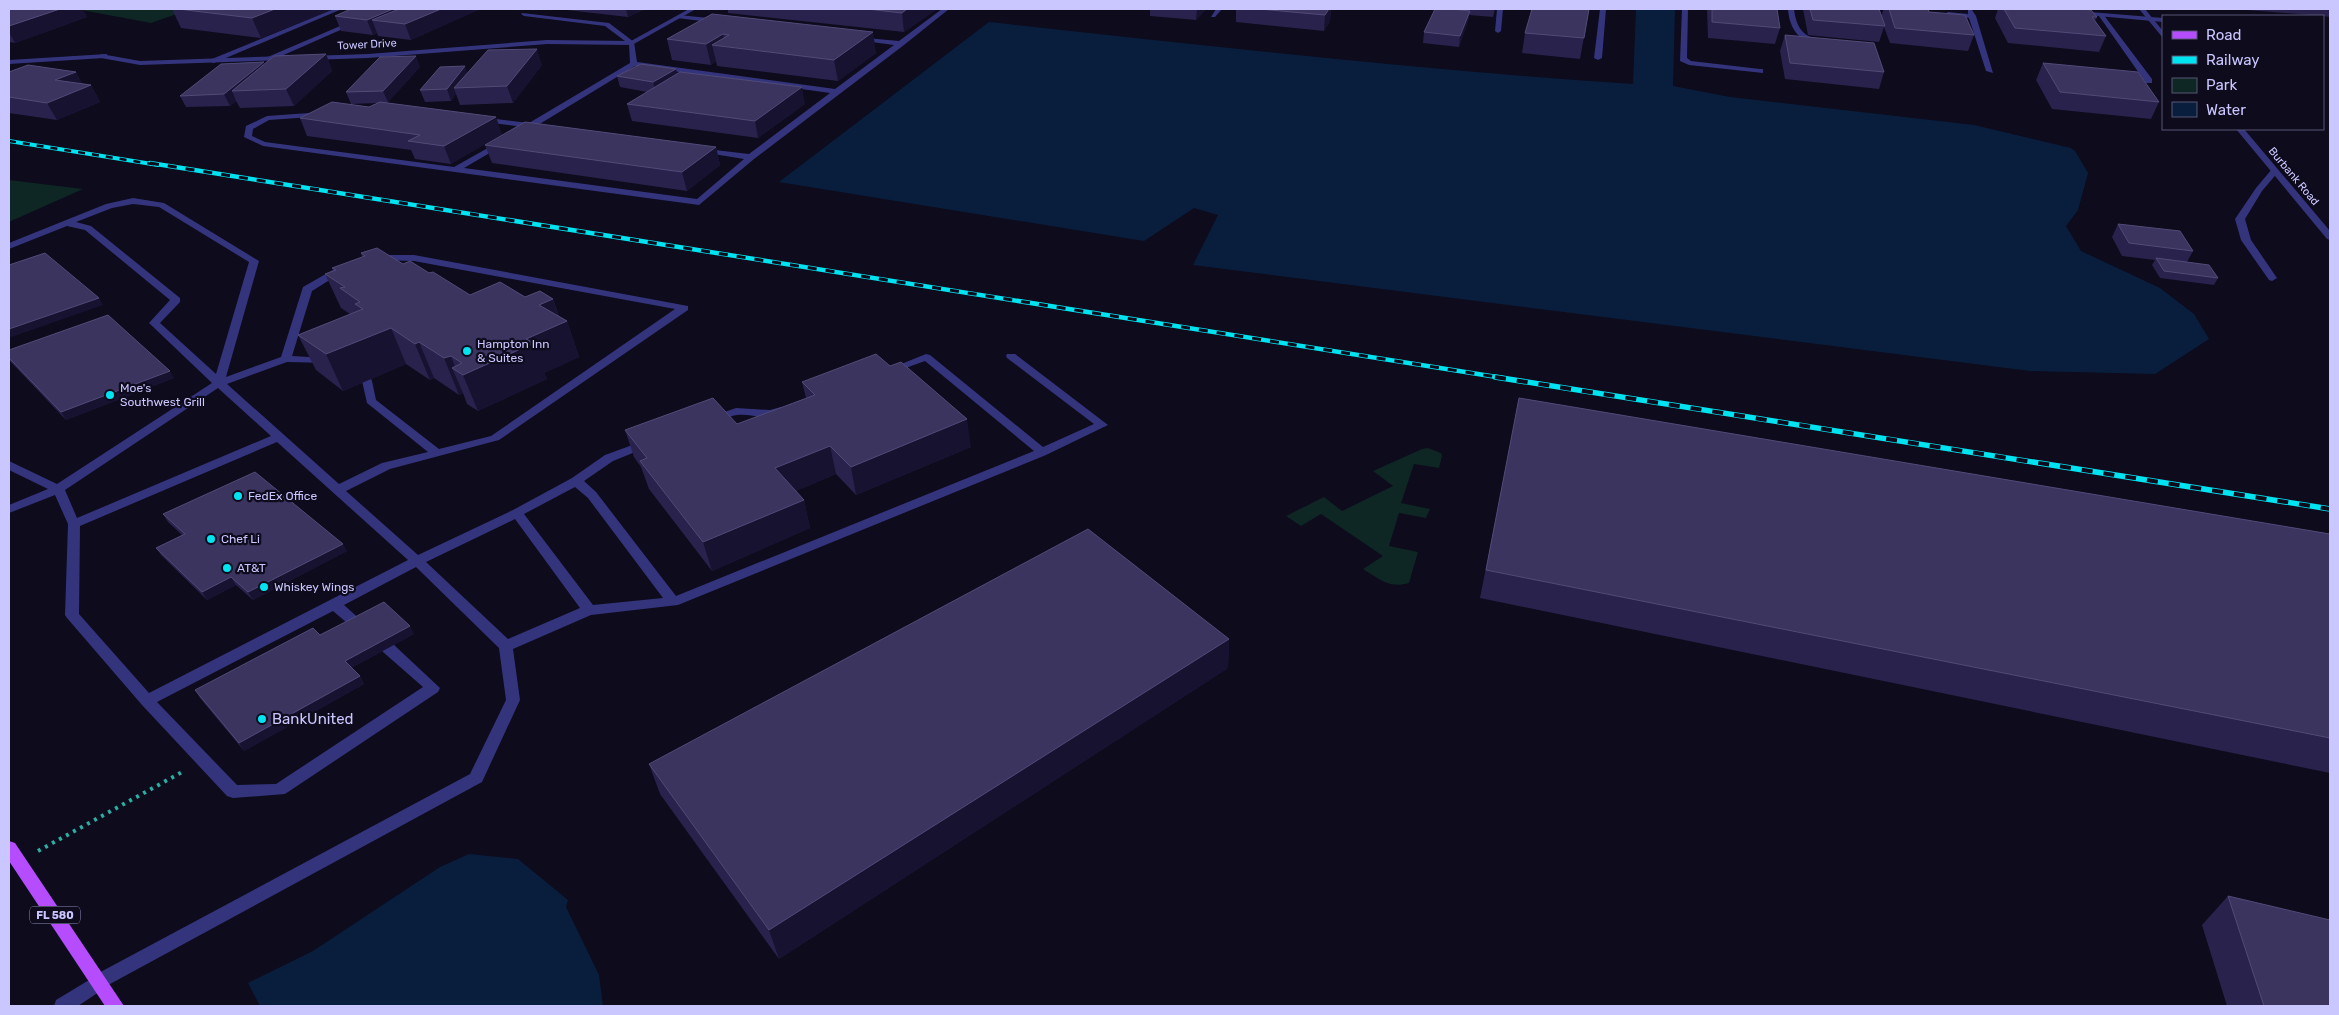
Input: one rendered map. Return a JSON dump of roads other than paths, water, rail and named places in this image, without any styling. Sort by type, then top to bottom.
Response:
[{"type":"main road","name":"FL 580","points":[[13,855],[115,1006]]},
{"type":"street","points":[[210,61],[339,9]]},
{"type":"street","points":[[267,59],[385,9]]},
{"type":"street","points":[[632,43],[693,9]]},
{"type":"street","points":[[328,114],[267,118],[249,128],[248,137],[263,144],[699,202],[750,157],[946,9]]},
{"type":"street","points":[[1213,16],[1219,9]]},
{"type":"street","points":[[1498,31],[1500,9]]},
{"type":"street","points":[[1598,58],[1603,9]]},
{"type":"street","points":[[1685,9],[1683,59],[1689,63],[1760,71]]},
{"type":"street","points":[[1791,9],[1795,30],[1803,37],[1822,42]]},
{"type":"street","points":[[1969,9],[1973,16],[1990,71]]},
{"type":"street","points":[[2142,9],[2162,35]]},
{"type":"street","points":[[2066,12],[2162,20]]},
{"type":"street","points":[[524,14],[607,24],[632,43],[634,64]]},
{"type":"street","points":[[1937,14],[1973,16]]},
{"type":"street","points":[[2101,15],[2149,81]]},
{"type":"street","points":[[679,16],[727,22]]},
{"type":"street","points":[[854,38],[902,44]]},
{"type":"street","name":"Tower Drive","points":[[304,58],[368,56],[547,42],[632,43]]},
{"type":"street","points":[[9,62],[104,56],[140,63],[294,58]]},
{"type":"street","points":[[456,170],[634,64],[838,92]]},
{"type":"street","points":[[473,118],[549,128]]},
{"type":"street","name":"Burbank Road","points":[[2241,130],[2330,237]]},
{"type":"street","points":[[693,149],[750,157]]},
{"type":"street","points":[[2272,278],[2246,240],[2240,219],[2259,190],[2275,171]]},
{"type":"street","points":[[9,246],[109,206],[133,201],[162,205],[254,261],[219,383]]},
{"type":"street","points":[[62,1006],[99,982],[476,778],[513,700],[506,646],[417,561],[154,323],[176,300],[88,228],[67,223]]},
{"type":"street","points":[[338,490],[386,466],[495,438],[684,308],[414,258],[373,257],[365,260]]},
{"type":"street","points":[[286,359],[307,289],[332,273],[349,266]]},
{"type":"street","points":[[506,646],[589,610],[673,602],[1042,452],[1102,425],[1011,356]]},
{"type":"street","points":[[880,374],[926,357],[1042,452]]},
{"type":"street","points":[[9,509],[58,489],[219,383],[286,359],[337,362]]},
{"type":"street","points":[[367,381],[371,401],[437,453]]},
{"type":"street","points":[[700,424],[736,410],[771,414],[789,407]]},
{"type":"street","points":[[74,524],[279,437]]},
{"type":"street","points":[[147,701],[417,561],[518,513],[576,481],[608,458],[654,441]]},
{"type":"street","points":[[9,465],[58,489],[74,524],[72,615],[147,701],[233,792],[279,790],[433,688],[388,648]]},
{"type":"street","points":[[576,481],[592,495],[673,602]]},
{"type":"street","points":[[518,513],[589,610]]},
{"type":"street","points":[[334,604],[358,625]]},
{"type":"water","points":[[1636,9],[1675,9],[1673,86],[1730,97],[1974,125],[2071,148],[2075,151],[2088,173],[2078,210],[2066,226],[2081,251],[2160,288],[2194,314],[2209,339],[2155,374],[2030,371],[1193,265],[1218,215],[1194,208],[1144,241],[779,182],[989,22],[1391,64],[1633,84]]},
{"type":"water","points":[[469,854],[518,859],[568,900],[566,907],[599,975],[603,1006],[260,1006],[248,983],[313,951],[440,867]]},
{"type":"railway","points":[[9,141],[158,165]]},
{"type":"railway","points":[[150,163],[1503,378]]},
{"type":"railway","points":[[1495,377],[2330,509]]},
{"type":"place","name":"Hampton Inn & Suites","points":[[467,351]]},
{"type":"place","name":"Moe's Southwest Grill","points":[[110,395]]},
{"type":"place","name":"FedEx Office","points":[[238,496]]},
{"type":"place","name":"Chef Li","points":[[211,539]]},
{"type":"place","name":"AT&T","points":[[227,568]]},
{"type":"place","name":"Whiskey Wings","points":[[264,587]]},
{"type":"place","name":"BankUnited","points":[[262,719]]}]
